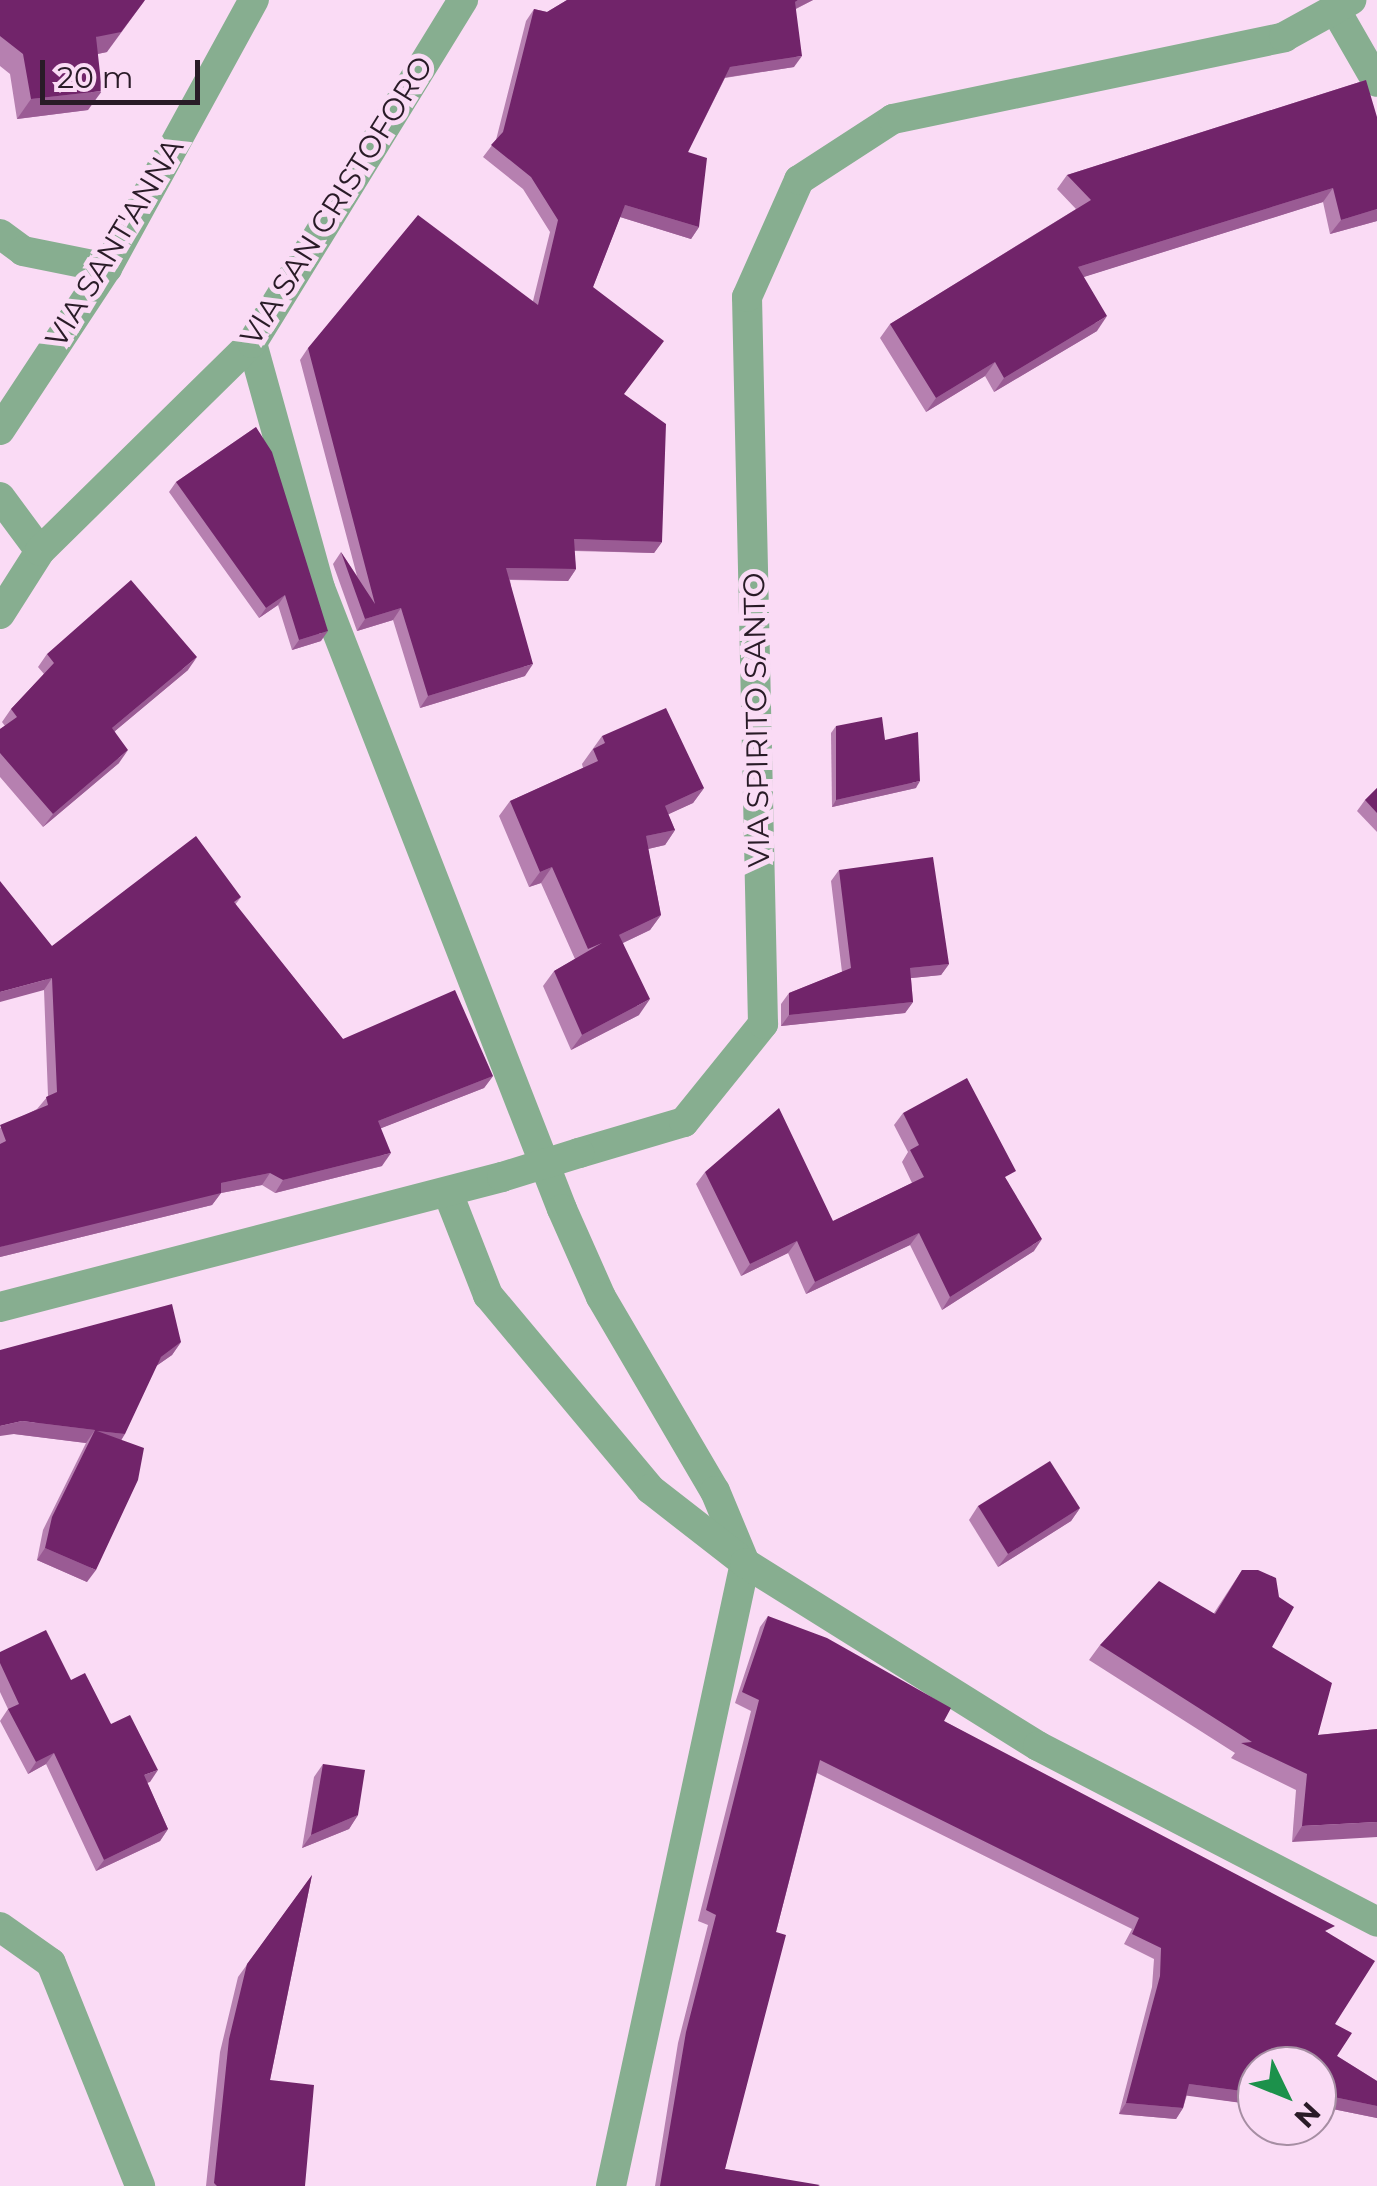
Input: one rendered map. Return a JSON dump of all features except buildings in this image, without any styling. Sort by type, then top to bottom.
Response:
[{"type":"street","name":"VIA SANT'ANNA","points":[[0,430],[107,268],[254,0]]},
{"type":"street","name":"VIA SAN CRISTOFORO","points":[[0,614],[40,552],[252,343],[463,0]]},
{"type":"street","points":[[1343,5],[1377,82]]},
{"type":"street","name":"VIA SPIRITO SANTO","points":[[0,1306],[448,1192],[684,1122],[764,1024],[747,297],[799,180],[893,119],[1284,37],[1343,5]]},
{"type":"street","points":[[0,234],[22,251],[107,268]]},
{"type":"street","points":[[252,343],[320,588],[548,1174],[600,1296],[715,1491],[745,1563],[611,2186]]},
{"type":"street","points":[[0,496],[40,552]]},
{"type":"street","points":[[448,1192],[488,1294],[650,1490],[745,1563],[1038,1746],[1377,1922]]},
{"type":"street","points":[[0,1927],[50,1964],[140,2186]]}]
